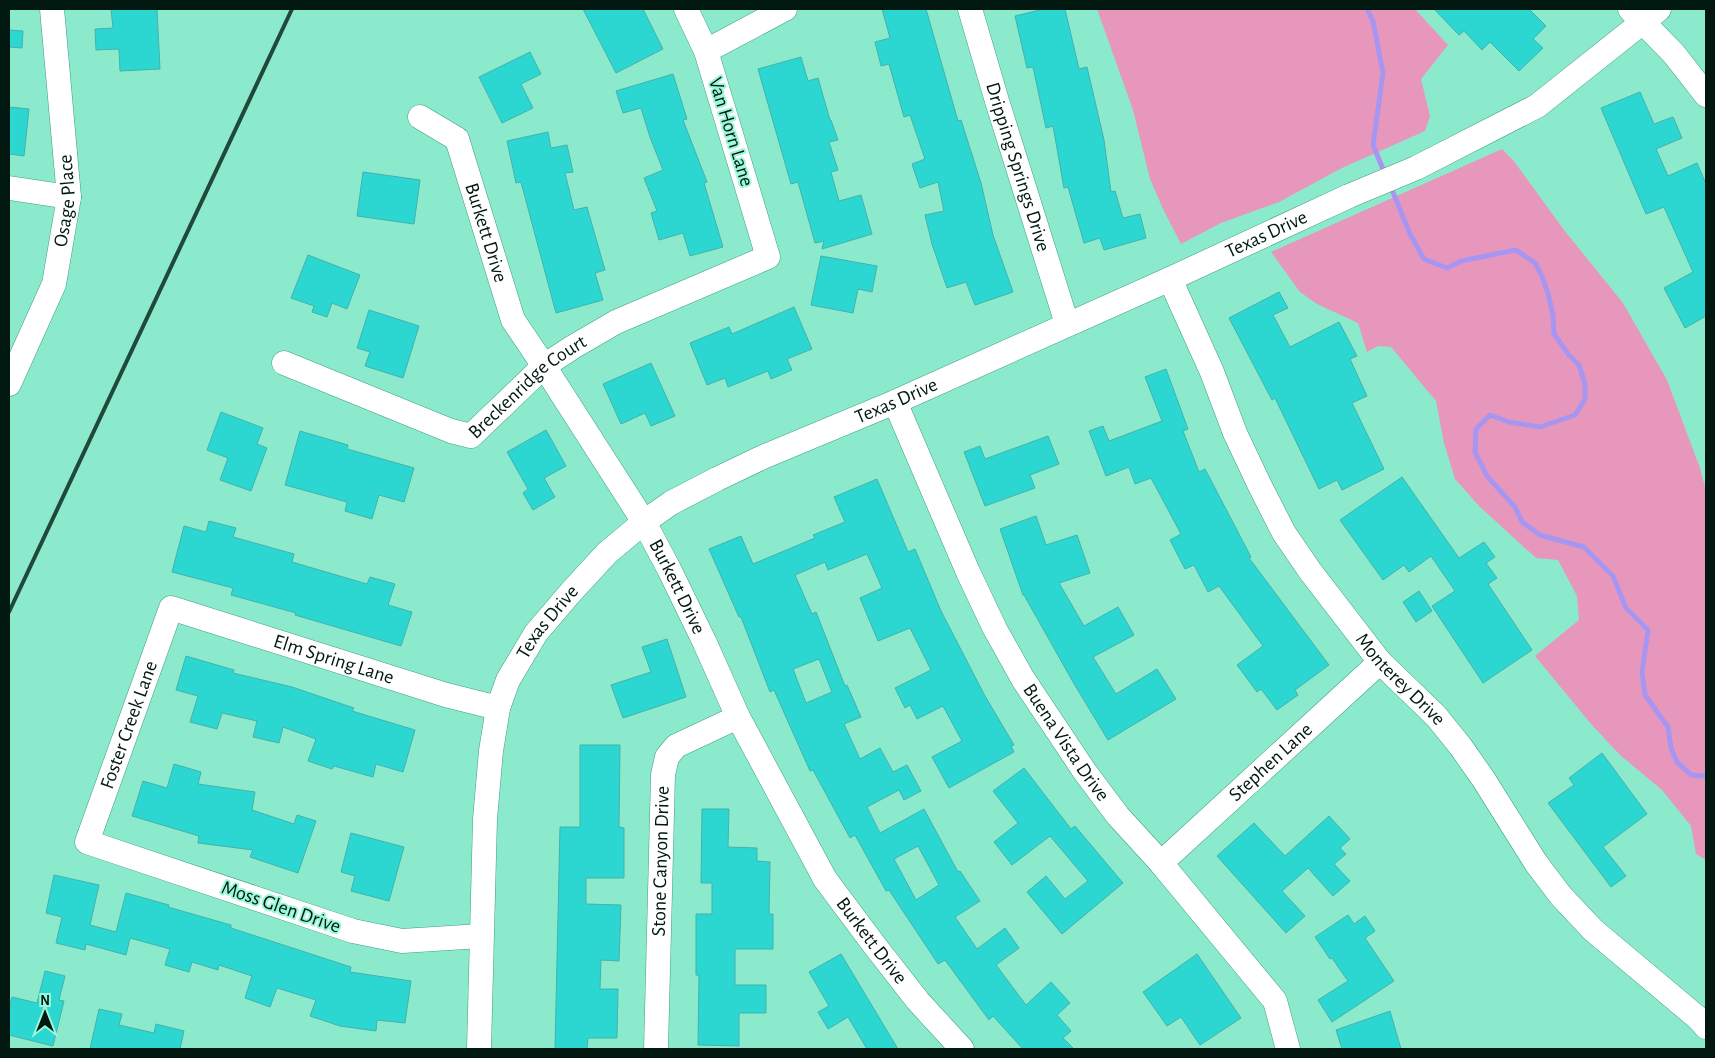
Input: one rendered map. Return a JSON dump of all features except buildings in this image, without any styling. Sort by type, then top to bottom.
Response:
[{"type":"street","name":"Osage Place","points":[[9,384],[54,284],[69,197],[52,9]]},
{"type":"street","name":"Van Horn Lane","points":[[686,9],[706,51],[768,257]]},
{"type":"street","points":[[706,51],[785,9]]},
{"type":"street","name":"Dripping Springs Drive","points":[[970,9],[1067,324]]},
{"type":"street","points":[[1644,13],[1706,95]]},
{"type":"street","name":"Texas Drive","points":[[479,1049],[485,819],[491,751],[498,708],[508,680],[536,633],[607,554],[644,522],[671,503],[717,479],[763,457],[895,402],[1170,279],[1349,196],[1416,168],[1538,106],[1644,13]]},
{"type":"street","name":"Burkett Drive","points":[[420,117],[457,139],[513,320],[644,522],[704,641],[738,717],[825,878],[918,1001],[962,1049]]},
{"type":"street","points":[[9,188],[69,197]]},
{"type":"street","name":"Breckenridge Court","points":[[284,363],[451,431],[471,436],[544,366],[573,347],[616,322],[768,257]]},
{"type":"street","name":"Monterey Drive","points":[[1170,279],[1212,372],[1235,433],[1260,486],[1284,534],[1310,571],[1380,662],[1436,716],[1461,747],[1536,863],[1561,896],[1593,930],[1699,1019],[1706,1027]]},
{"type":"street","name":"Buena Vista Drive","points":[[895,402],[968,572],[995,629],[1022,679],[1085,772],[1118,816],[1161,863],[1275,1001],[1288,1049]]},
{"type":"street","name":"Elm Spring Lane","points":[[171,608],[436,692],[498,708]]},
{"type":"street","name":"Foster Creek Lane","points":[[87,842],[171,608]]},
{"type":"street","name":"Stephen Lane","points":[[1161,863],[1380,662]]},
{"type":"street","name":"Stone Canyon Drive","points":[[656,1049],[663,774],[667,757],[676,746],[738,717]]},
{"type":"street","name":"Moss Glen Drive","points":[[87,842],[353,931],[402,941],[481,936]]},
{"type":"shaded area","points":[[1097,9],[1415,9],[1448,45],[1421,79],[1430,116],[1425,131],[1342,168],[1279,202],[1221,223],[1181,244],[1150,179],[1133,110]]},
{"type":"shaded area","points":[[1502,149],[1513,160],[1564,230],[1623,303],[1667,380],[1700,468],[1706,491],[1706,860],[1696,854],[1691,826],[1662,790],[1620,755],[1591,724],[1535,656],[1579,620],[1577,596],[1558,560],[1536,558],[1479,506],[1455,479],[1444,443],[1436,401],[1391,347],[1378,346],[1367,352],[1358,323],[1317,304],[1300,292],[1271,252]]},
{"type":"waterway","points":[[1367,9],[1373,21],[1383,73],[1373,145],[1385,174]]},
{"type":"waterway","points":[[1390,185],[1410,234],[1424,259],[1447,268],[1461,261],[1516,250],[1535,263],[1541,274],[1553,315],[1554,334],[1569,355],[1579,365],[1585,384],[1585,399],[1575,415],[1540,427],[1509,422],[1490,415],[1476,429],[1475,452],[1487,476],[1515,507],[1522,522],[1540,535],[1584,547],[1613,576],[1626,608],[1648,630],[1642,673],[1645,695],[1668,727],[1671,748],[1677,762],[1691,775],[1706,776]]},
{"type":"railway","points":[[9,612],[292,9]]}]
